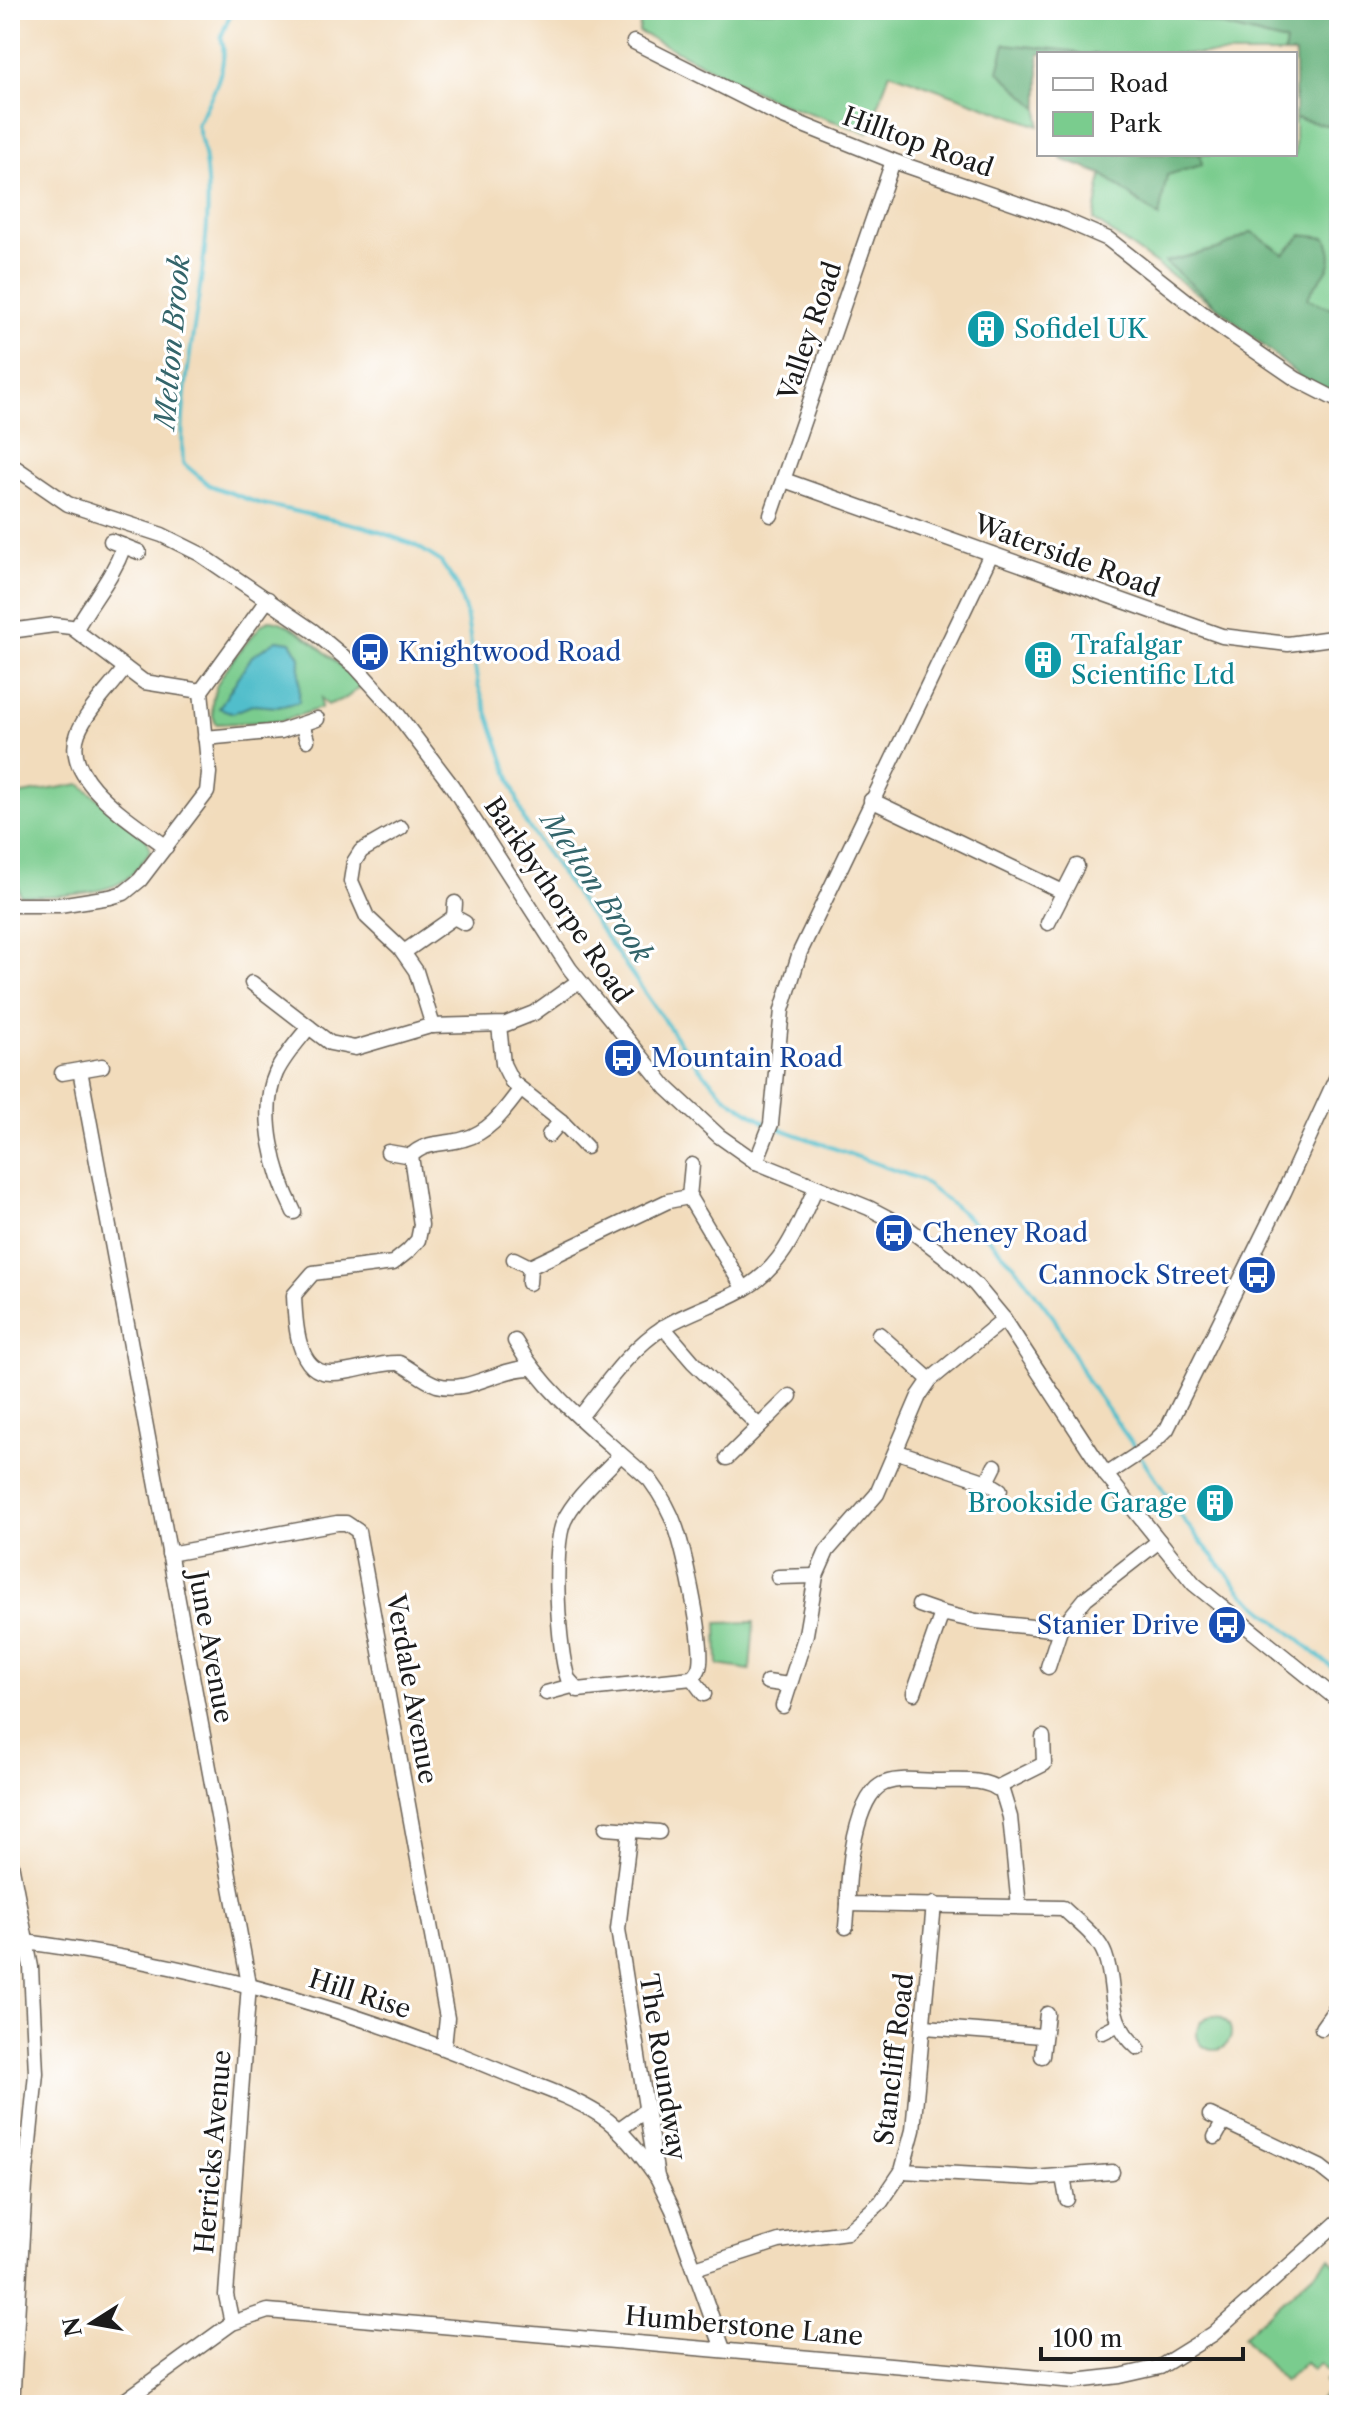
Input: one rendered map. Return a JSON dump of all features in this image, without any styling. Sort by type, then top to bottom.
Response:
[{"type":"street","name":"Hilltop Road","points":[[634,42],[781,116],[893,161],[1062,219],[1108,239],[1216,324],[1296,379],[1339,401]]},
{"type":"street","name":"Valley Road","points":[[771,515],[893,161]]},
{"type":"street","name":"Barkbythorpe Road","points":[[10,464],[68,504],[185,545],[268,599],[340,653],[388,701],[478,824],[579,981],[667,1088],[719,1136],[756,1162],[869,1208],[909,1229],[975,1284],[1004,1319],[1106,1475],[1194,1584],[1339,1701]]},
{"type":"street","name":"Waterside Road","points":[[784,480],[1222,636],[1288,644],[1339,637]]},
{"type":"street","points":[[76,629],[89,605],[113,577],[117,544],[139,552]]},
{"type":"street","points":[[756,1162],[765,1144],[772,1113],[786,993],[800,952],[991,554]]},
{"type":"street","points":[[10,905],[63,905],[119,895],[140,880],[207,792],[209,773],[201,691],[268,599]]},
{"type":"street","points":[[10,631],[59,625],[76,629],[149,684],[201,691]]},
{"type":"street","points":[[125,668],[81,726],[76,739],[78,764],[89,784],[166,847]]},
{"type":"street","points":[[205,738],[276,732],[317,719]]},
{"type":"street","points":[[302,724],[307,740]]},
{"type":"street","points":[[871,800],[1063,892]]},
{"type":"street","points":[[401,828],[358,846],[351,874],[354,892],[369,919],[404,952],[422,982],[433,1026]]},
{"type":"street","points":[[1048,923],[1077,866]]},
{"type":"street","points":[[404,952],[458,914]]},
{"type":"street","points":[[252,983],[261,998],[330,1043],[355,1048],[433,1026],[499,1025],[534,1013],[579,981]]},
{"type":"street","points":[[499,1025],[503,1064],[520,1090],[561,1121],[586,1147]]},
{"type":"street","points":[[294,1212],[276,1158],[269,1119],[277,1070],[309,1027]]},
{"type":"street","points":[[62,1073],[102,1066]]},
{"type":"street","name":"June Avenue","points":[[80,1070],[132,1317],[169,1554],[249,1984]]},
{"type":"street","points":[[1106,1475],[1150,1446],[1167,1429],[1339,1074]]},
{"type":"street","points":[[388,1152],[411,1156],[426,1145],[464,1139],[484,1130],[499,1119],[520,1090]]},
{"type":"street","points":[[549,1135],[561,1121]]},
{"type":"street","points":[[276,1158],[292,1155]]},
{"type":"street","points":[[411,1156],[421,1225],[418,1240],[393,1263],[313,1273],[304,1279],[294,1295],[303,1353],[318,1371],[330,1373],[399,1363],[424,1380],[451,1387],[510,1370],[530,1368]]},
{"type":"street","points":[[692,1165],[689,1197],[744,1289]]},
{"type":"street","points":[[580,1417],[633,1352],[663,1327],[744,1289],[786,1250],[816,1187]]},
{"type":"street","points":[[530,1267],[668,1201],[689,1197]]},
{"type":"street","points":[[514,1259],[530,1267]]},
{"type":"street","points":[[529,1283],[530,1267]]},
{"type":"street","points":[[783,1706],[806,1634],[816,1576],[827,1551],[877,1494],[898,1452],[906,1425],[930,1380],[1004,1319]]},
{"type":"street","points":[[663,1327],[693,1362],[759,1426]]},
{"type":"street","points":[[879,1334],[930,1380]]},
{"type":"street","points":[[515,1341],[530,1368],[650,1480],[663,1497],[676,1528],[700,1658],[699,1669],[692,1678],[578,1690],[572,1686],[564,1670],[559,1534],[566,1516],[620,1455]]},
{"type":"street","points":[[727,1458],[790,1396]]},
{"type":"street","points":[[898,1452],[993,1486],[995,1466]]},
{"type":"street","name":"Verdale Avenue","points":[[169,1554],[337,1523],[353,1526],[358,1531],[447,2018],[444,2047]]},
{"type":"street","points":[[1048,1667],[1060,1630],[1086,1598],[1159,1541]]},
{"type":"street","points":[[778,1577],[816,1576]]},
{"type":"street","points":[[919,1605],[942,1613],[1060,1630]]},
{"type":"street","points":[[914,1693],[942,1613]]},
{"type":"street","points":[[692,1678],[704,1694]]},
{"type":"street","points":[[767,1682],[789,1685]]},
{"type":"street","points":[[546,1693],[572,1686]]},
{"type":"street","points":[[996,1788],[1044,1764],[1043,1737]]},
{"type":"street","points":[[846,1927],[853,1848],[867,1798],[875,1788],[896,1781],[979,1781],[1002,1791],[1010,1817],[1019,1907]]},
{"type":"street","points":[[606,1828],[659,1832]]},
{"type":"street","name":"The Roundway","points":[[630,1830],[618,1929],[657,2177],[695,2268],[723,2349]]},
{"type":"street","points":[[10,1858],[26,1942],[35,2017],[36,2073],[23,2211],[12,2405]]},
{"type":"street","points":[[848,1904],[1063,1908],[1096,1940],[1108,1966],[1113,2013],[1138,2048]]},
{"type":"street","name":"Stancliff Road","points":[[695,2268],[779,2241],[847,2232],[881,2202],[902,2171],[913,2130],[925,2027],[934,1904]]},
{"type":"street","name":"Hill Rise","points":[[10,1940],[249,1984],[444,2047],[570,2098],[602,2116],[618,2130],[657,2177]]},
{"type":"street","name":"Herricks Avenue","points":[[232,2323],[226,2295],[249,1984]]},
{"type":"street","points":[[1322,2028],[1337,2002]]},
{"type":"street","points":[[1042,2056],[1047,2014]]},
{"type":"street","points":[[1103,2032],[1119,2024]]},
{"type":"street","points":[[925,2027],[1042,2036]]},
{"type":"street","points":[[618,2130],[646,2110]]},
{"type":"street","points":[[1210,2115],[1320,2167],[1339,2182]]},
{"type":"street","points":[[1215,2137],[1223,2123]]},
{"type":"street","points":[[902,2171],[977,2177],[1063,2177],[1112,2172]]},
{"type":"street","points":[[1063,2177],[1067,2199]]},
{"type":"street","name":"Humberstone Lane","points":[[127,2402],[232,2323],[256,2313],[284,2311],[1075,2381],[1120,2376],[1160,2367],[1213,2334],[1339,2221]]},
{"type":"green space","points":[[642,10],[1161,10],[1286,42],[1284,52],[1037,52],[1037,125],[890,72],[868,133],[775,101],[639,32]]},
{"type":"green space","points":[[1161,10],[1339,10],[1339,128],[1297,118],[1297,52],[1284,52],[1286,42]]},
{"type":"green space","points":[[1005,44],[1075,52],[1037,52],[1037,107],[998,71]]},
{"type":"green space","points":[[1297,118],[1339,128],[1339,394],[1094,220],[1102,174],[1062,159],[1063,156],[1297,156]]},
{"type":"green space","points":[[1062,156],[1200,156],[1202,165],[1167,175],[1159,217],[1102,174],[1061,159]]},
{"type":"green space","points":[[1252,232],[1284,254],[1302,235],[1326,238],[1331,258],[1329,265],[1307,299],[1331,308],[1339,293],[1339,396],[1314,389],[1165,262],[1221,248]]},
{"type":"green space","points":[[269,620],[280,622],[305,636],[362,686],[346,698],[327,705],[321,698],[321,708],[282,721],[216,724],[212,711],[217,684],[233,659],[261,625]]},
{"type":"green space","points":[[80,784],[147,839],[150,851],[133,874],[116,885],[74,894],[20,895],[10,850],[10,796]]},
{"type":"green space","points":[[754,1622],[750,1670],[718,1665],[717,1623]]},
{"type":"green space","points":[[1214,2016],[1226,2021],[1231,2033],[1226,2045],[1214,2050],[1202,2045],[1197,2033],[1202,2021]]},
{"type":"green space","points":[[1330,2258],[1339,2268],[1339,2384],[1313,2405],[1330,2389],[1324,2382],[1331,2375],[1320,2363],[1312,2370],[1305,2362],[1284,2382],[1243,2337]]},
{"type":"water","points":[[277,640],[291,642],[300,657],[299,702],[278,707],[252,705],[233,713],[219,708],[252,656]]},
{"type":"waterway","name":"Melton Brook","points":[[232,10],[221,37],[221,71],[197,125],[206,164],[208,206],[205,249],[186,380],[183,463],[209,485],[258,503],[366,527],[415,545],[440,561],[456,584],[466,613],[478,685],[525,822],[692,1060],[726,1097],[767,1124]]},
{"type":"waterway","name":"Melton Brook","points":[[775,1127],[919,1179],[963,1213],[1014,1265],[1054,1318],[1088,1382],[1136,1449]]},
{"type":"waterway","name":"Melton Brook","points":[[1141,1457],[1185,1522],[1244,1594],[1339,1673]]},
{"type":"place","name":"Sofidel UK","points":[[986,329]]},
{"type":"place","name":"Knightwood Road","points":[[370,652]]},
{"type":"place","name":"Trafalgar Scientific Ltd","points":[[1043,660]]},
{"type":"place","name":"Mountain Road","points":[[623,1058]]},
{"type":"place","name":"Cheney Road","points":[[894,1233]]},
{"type":"place","name":"Cannock Street","points":[[1257,1275]]},
{"type":"place","name":"Brookside Garage","points":[[1215,1503]]},
{"type":"place","name":"Stanier Drive","points":[[1227,1625]]}]
